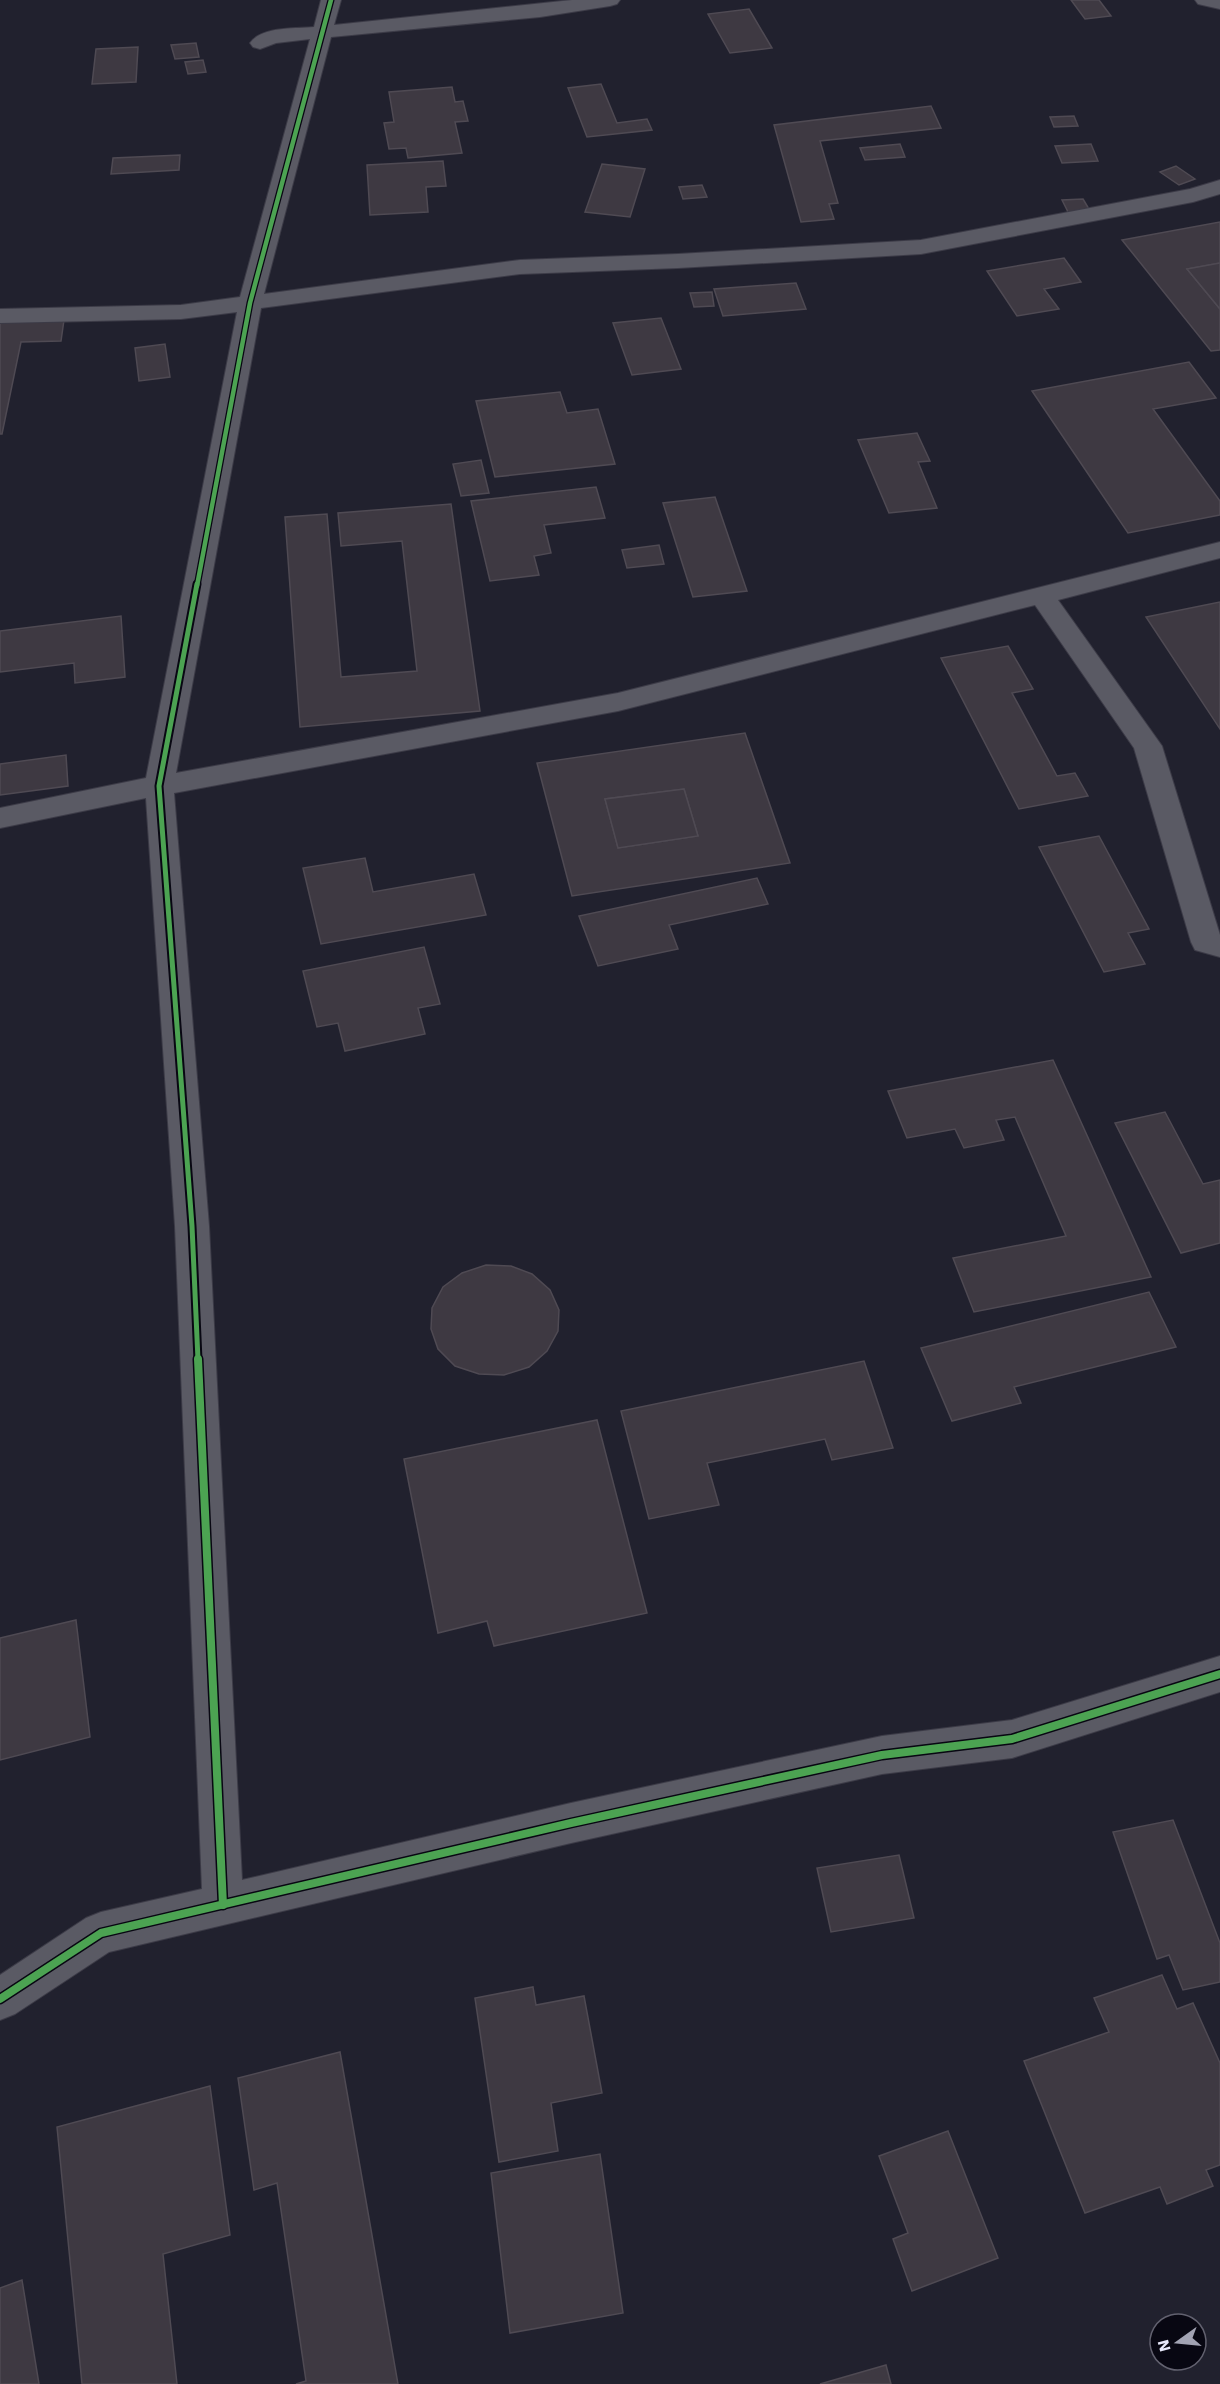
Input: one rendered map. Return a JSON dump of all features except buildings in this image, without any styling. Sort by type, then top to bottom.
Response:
[{"type":"street","points":[[223,1905],[192,1226],[159,786],[250,303],[331,0]]},
{"type":"street","points":[[260,43],[272,38],[540,10],[610,0]]},
{"type":"street","points":[[1205,0],[1220,3]]},
{"type":"street","points":[[0,316],[181,312],[520,267],[678,261],[921,247],[1220,188]]},
{"type":"street","points":[[0,818],[159,786],[618,702],[1220,550]]},
{"type":"street","points":[[1041,595],[1148,746],[1206,942],[1220,946]]},
{"type":"street","points":[[0,1999],[101,1934],[571,1823],[882,1755],[1012,1739],[1220,1674]]},
{"type":"cycle path","points":[[223,1905],[192,1226],[159,786],[250,303],[331,0]]},
{"type":"cycle path","points":[[0,1999],[101,1933],[571,1823],[882,1755],[1012,1739],[1220,1674]]}]
